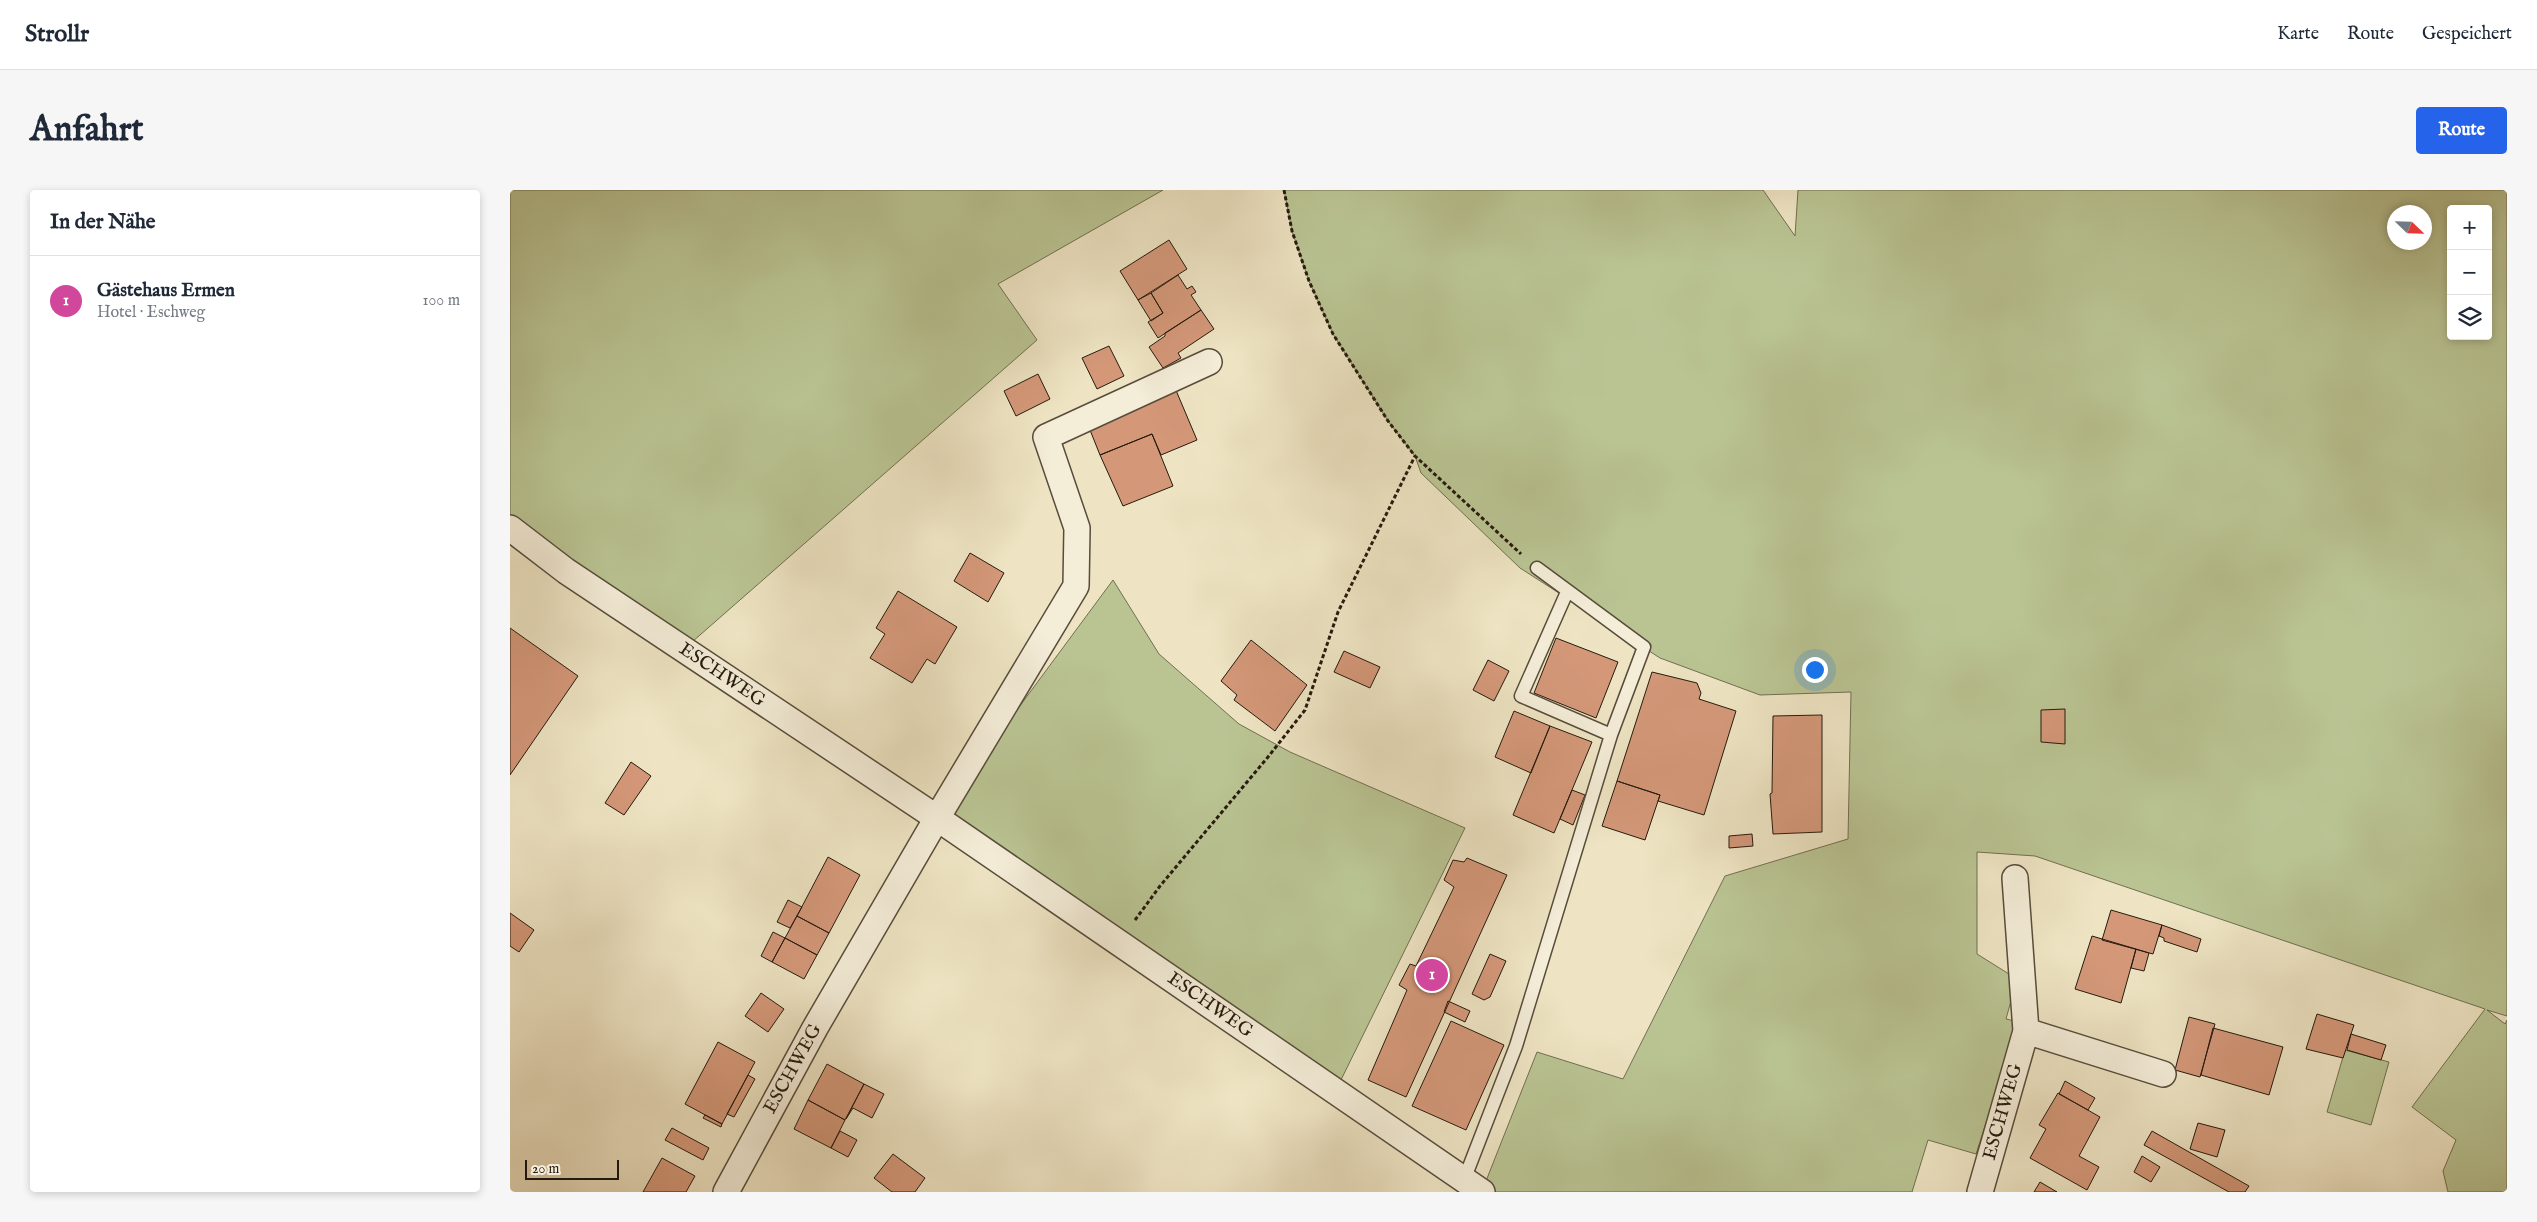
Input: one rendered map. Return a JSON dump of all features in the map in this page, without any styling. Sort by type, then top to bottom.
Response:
[{"type":"street","points":[[937,818],[1076,586],[1077,528],[1046,437],[1209,362]]},
{"type":"street","name":"ESCHWEG","points":[[510,528],[566,571],[937,818],[1473,1186]]},
{"type":"street","name":"ESCHWEG","points":[[726,1192],[816,1028],[937,818]]},
{"type":"street","name":"ESCHWEG","points":[[1980,1192],[2026,1031],[2015,878]]},
{"type":"street","points":[[2026,1031],[2163,1074]]},
{"type":"lane","points":[[1473,1186],[1611,735],[1644,647],[1536,568]]},
{"type":"lane","points":[[1567,592],[1521,696],[1611,735]]},
{"type":"path","points":[[1284,190],[1292,231],[1309,281],[1333,334],[1388,421],[1415,456],[1536,568]]},
{"type":"path","points":[[1119,942],[1160,886],[1268,758],[1304,710],[1338,612],[1415,456]]},
{"type":"green space","points":[[510,190],[1163,190],[998,284],[1037,340],[684,649],[510,527]]},
{"type":"green space","points":[[1284,190],[1763,190],[1795,236],[1798,190],[2507,190],[2507,1016],[2487,1010],[2505,1024],[2507,1020],[2507,1192],[2448,1192],[2443,1171],[2456,1140],[2412,1107],[2485,1009],[2035,856],[1977,852],[1977,954],[2017,979],[2006,1019],[2019,1022],[1976,1154],[1928,1140],[1912,1192],[1492,1192],[1484,1186],[1537,1052],[1623,1079],[1725,876],[1848,839],[1851,692],[1760,695],[1660,658],[1520,568],[1421,473],[1415,456],[1388,421],[1333,334],[1309,281],[1292,231]]},
{"type":"green space","points":[[1113,580],[1159,654],[1239,724],[1290,752],[1465,828],[1336,1090],[937,818]]},
{"type":"green space","points":[[2345,1050],[2389,1062],[2371,1125],[2327,1112]]},
{"type":"building","points":[[1169,240],[1187,269],[1138,300],[1120,271]]},
{"type":"building","points":[[1178,275],[1187,289],[1192,286],[1196,292],[1191,295],[1201,310],[1158,338],[1148,322],[1163,313],[1151,293]]},
{"type":"building","points":[[1151,293],[1163,313],[1151,321],[1138,300]]},
{"type":"building","points":[[1201,310],[1214,329],[1178,353],[1181,358],[1163,368],[1149,347],[1165,336],[1165,333]]},
{"type":"building","points":[[1109,346],[1124,376],[1097,389],[1082,358]]},
{"type":"building","points":[[1038,374],[1050,399],[1016,416],[1004,391]]},
{"type":"building","points":[[1175,388],[1197,440],[1161,455],[1152,434],[1100,455],[1088,425]]},
{"type":"building","points":[[1152,434],[1173,486],[1123,506],[1100,455]]},
{"type":"building","points":[[970,553],[1004,573],[988,602],[954,581]]},
{"type":"building","points":[[898,591],[957,627],[935,664],[927,659],[912,683],[870,658],[885,634],[876,628]]},
{"type":"building","points":[[510,628],[578,676],[510,775]]},
{"type":"building","points":[[1556,638],[1618,662],[1596,718],[1534,693]]},
{"type":"building","points":[[1251,640],[1307,685],[1275,731],[1234,700],[1237,695],[1221,681]]},
{"type":"building","points":[[1344,651],[1380,667],[1370,688],[1334,672]]},
{"type":"building","points":[[1488,660],[1509,671],[1494,701],[1473,690]]},
{"type":"building","points":[[1652,672],[1697,683],[1701,693],[1699,699],[1736,711],[1704,815],[1658,801],[1660,795],[1617,781]]},
{"type":"building","points":[[2065,709],[2065,744],[2041,742],[2041,710]]},
{"type":"building","points":[[1514,711],[1550,726],[1531,773],[1495,757]]},
{"type":"building","points":[[1822,715],[1822,832],[1773,834],[1770,794],[1772,793],[1773,716]]},
{"type":"building","points":[[1550,726],[1592,742],[1554,833],[1513,815]]},
{"type":"building","points":[[631,762],[651,776],[624,815],[605,803]]},
{"type":"building","points":[[1617,781],[1660,795],[1645,840],[1602,826]]},
{"type":"building","points":[[1572,790],[1585,795],[1573,825],[1560,819]]},
{"type":"building","points":[[1752,834],[1753,846],[1729,848],[1729,836]]},
{"type":"building","points":[[828,857],[860,875],[829,933],[797,916]]},
{"type":"building","points":[[1467,858],[1507,875],[1406,1097],[1368,1080],[1407,990],[1399,985],[1410,964],[1416,966],[1454,887],[1444,880],[1453,860],[1464,862]]},
{"type":"building","points":[[788,900],[802,907],[790,928],[777,922]]},
{"type":"building","points":[[2111,910],[2162,925],[2153,954],[2102,940]]},
{"type":"building","points":[[510,913],[534,930],[519,952],[510,946]]},
{"type":"building","points":[[797,916],[829,933],[817,955],[785,938]]},
{"type":"building","points":[[2162,925],[2201,939],[2197,952],[2164,941],[2164,938],[2159,936]]},
{"type":"building","points":[[773,932],[785,938],[772,962],[761,956]]},
{"type":"building","points":[[2092,936],[2136,949],[2121,1003],[2075,989]]},
{"type":"building","points":[[785,938],[817,955],[804,979],[772,962]]},
{"type":"building","points":[[2136,949],[2149,953],[2144,971],[2131,968]]},
{"type":"building","points":[[1490,954],[1506,961],[1490,997],[1484,1000],[1472,994]]},
{"type":"building","points":[[761,993],[784,1009],[768,1032],[745,1016]]},
{"type":"building","points":[[1448,1001],[1470,1011],[1465,1022],[1444,1012]]},
{"type":"building","points":[[2317,1014],[2354,1025],[2343,1058],[2306,1049]]},
{"type":"building","points":[[2189,1017],[2215,1024],[2200,1077],[2175,1070]]},
{"type":"building","points":[[1451,1021],[1504,1045],[1466,1130],[1412,1106]]},
{"type":"building","points":[[2213,1028],[2283,1047],[2269,1095],[2201,1075]]},
{"type":"building","points":[[2351,1034],[2386,1045],[2381,1060],[2347,1050]]},
{"type":"building","points":[[718,1042],[755,1062],[722,1124],[685,1104]]},
{"type":"building","points":[[827,1064],[864,1084],[845,1120],[808,1100]]},
{"type":"building","points":[[748,1075],[755,1079],[734,1117],[727,1114]]},
{"type":"building","points":[[2065,1081],[2095,1098],[2088,1110],[2059,1094]]},
{"type":"building","points":[[864,1084],[884,1094],[872,1118],[853,1108],[846,1119]]},
{"type":"building","points":[[2058,1093],[2100,1117],[2079,1156],[2099,1167],[2087,1190],[2030,1158],[2046,1129],[2039,1125]]},
{"type":"building","points":[[808,1100],[845,1120],[831,1148],[794,1129]]},
{"type":"building","points":[[705,1115],[722,1124],[721,1127],[703,1118]]},
{"type":"building","points":[[2198,1123],[2225,1130],[2217,1157],[2190,1149]]},
{"type":"building","points":[[672,1128],[709,1148],[703,1160],[665,1140]]},
{"type":"building","points":[[840,1131],[857,1140],[848,1157],[831,1148]]},
{"type":"building","points":[[2152,1131],[2249,1186],[2245,1192],[2229,1192],[2144,1145]]},
{"type":"building","points":[[893,1154],[925,1178],[915,1192],[892,1192],[874,1178]]},
{"type":"building","points":[[2142,1156],[2160,1167],[2151,1182],[2134,1172]]},
{"type":"building","points":[[662,1158],[695,1176],[686,1192],[643,1192]]},
{"type":"building","points":[[2040,1182],[2057,1192],[2034,1192]]},
{"type":"place","name":"Gästehaus Ermen","points":[[1432,975]]}]
